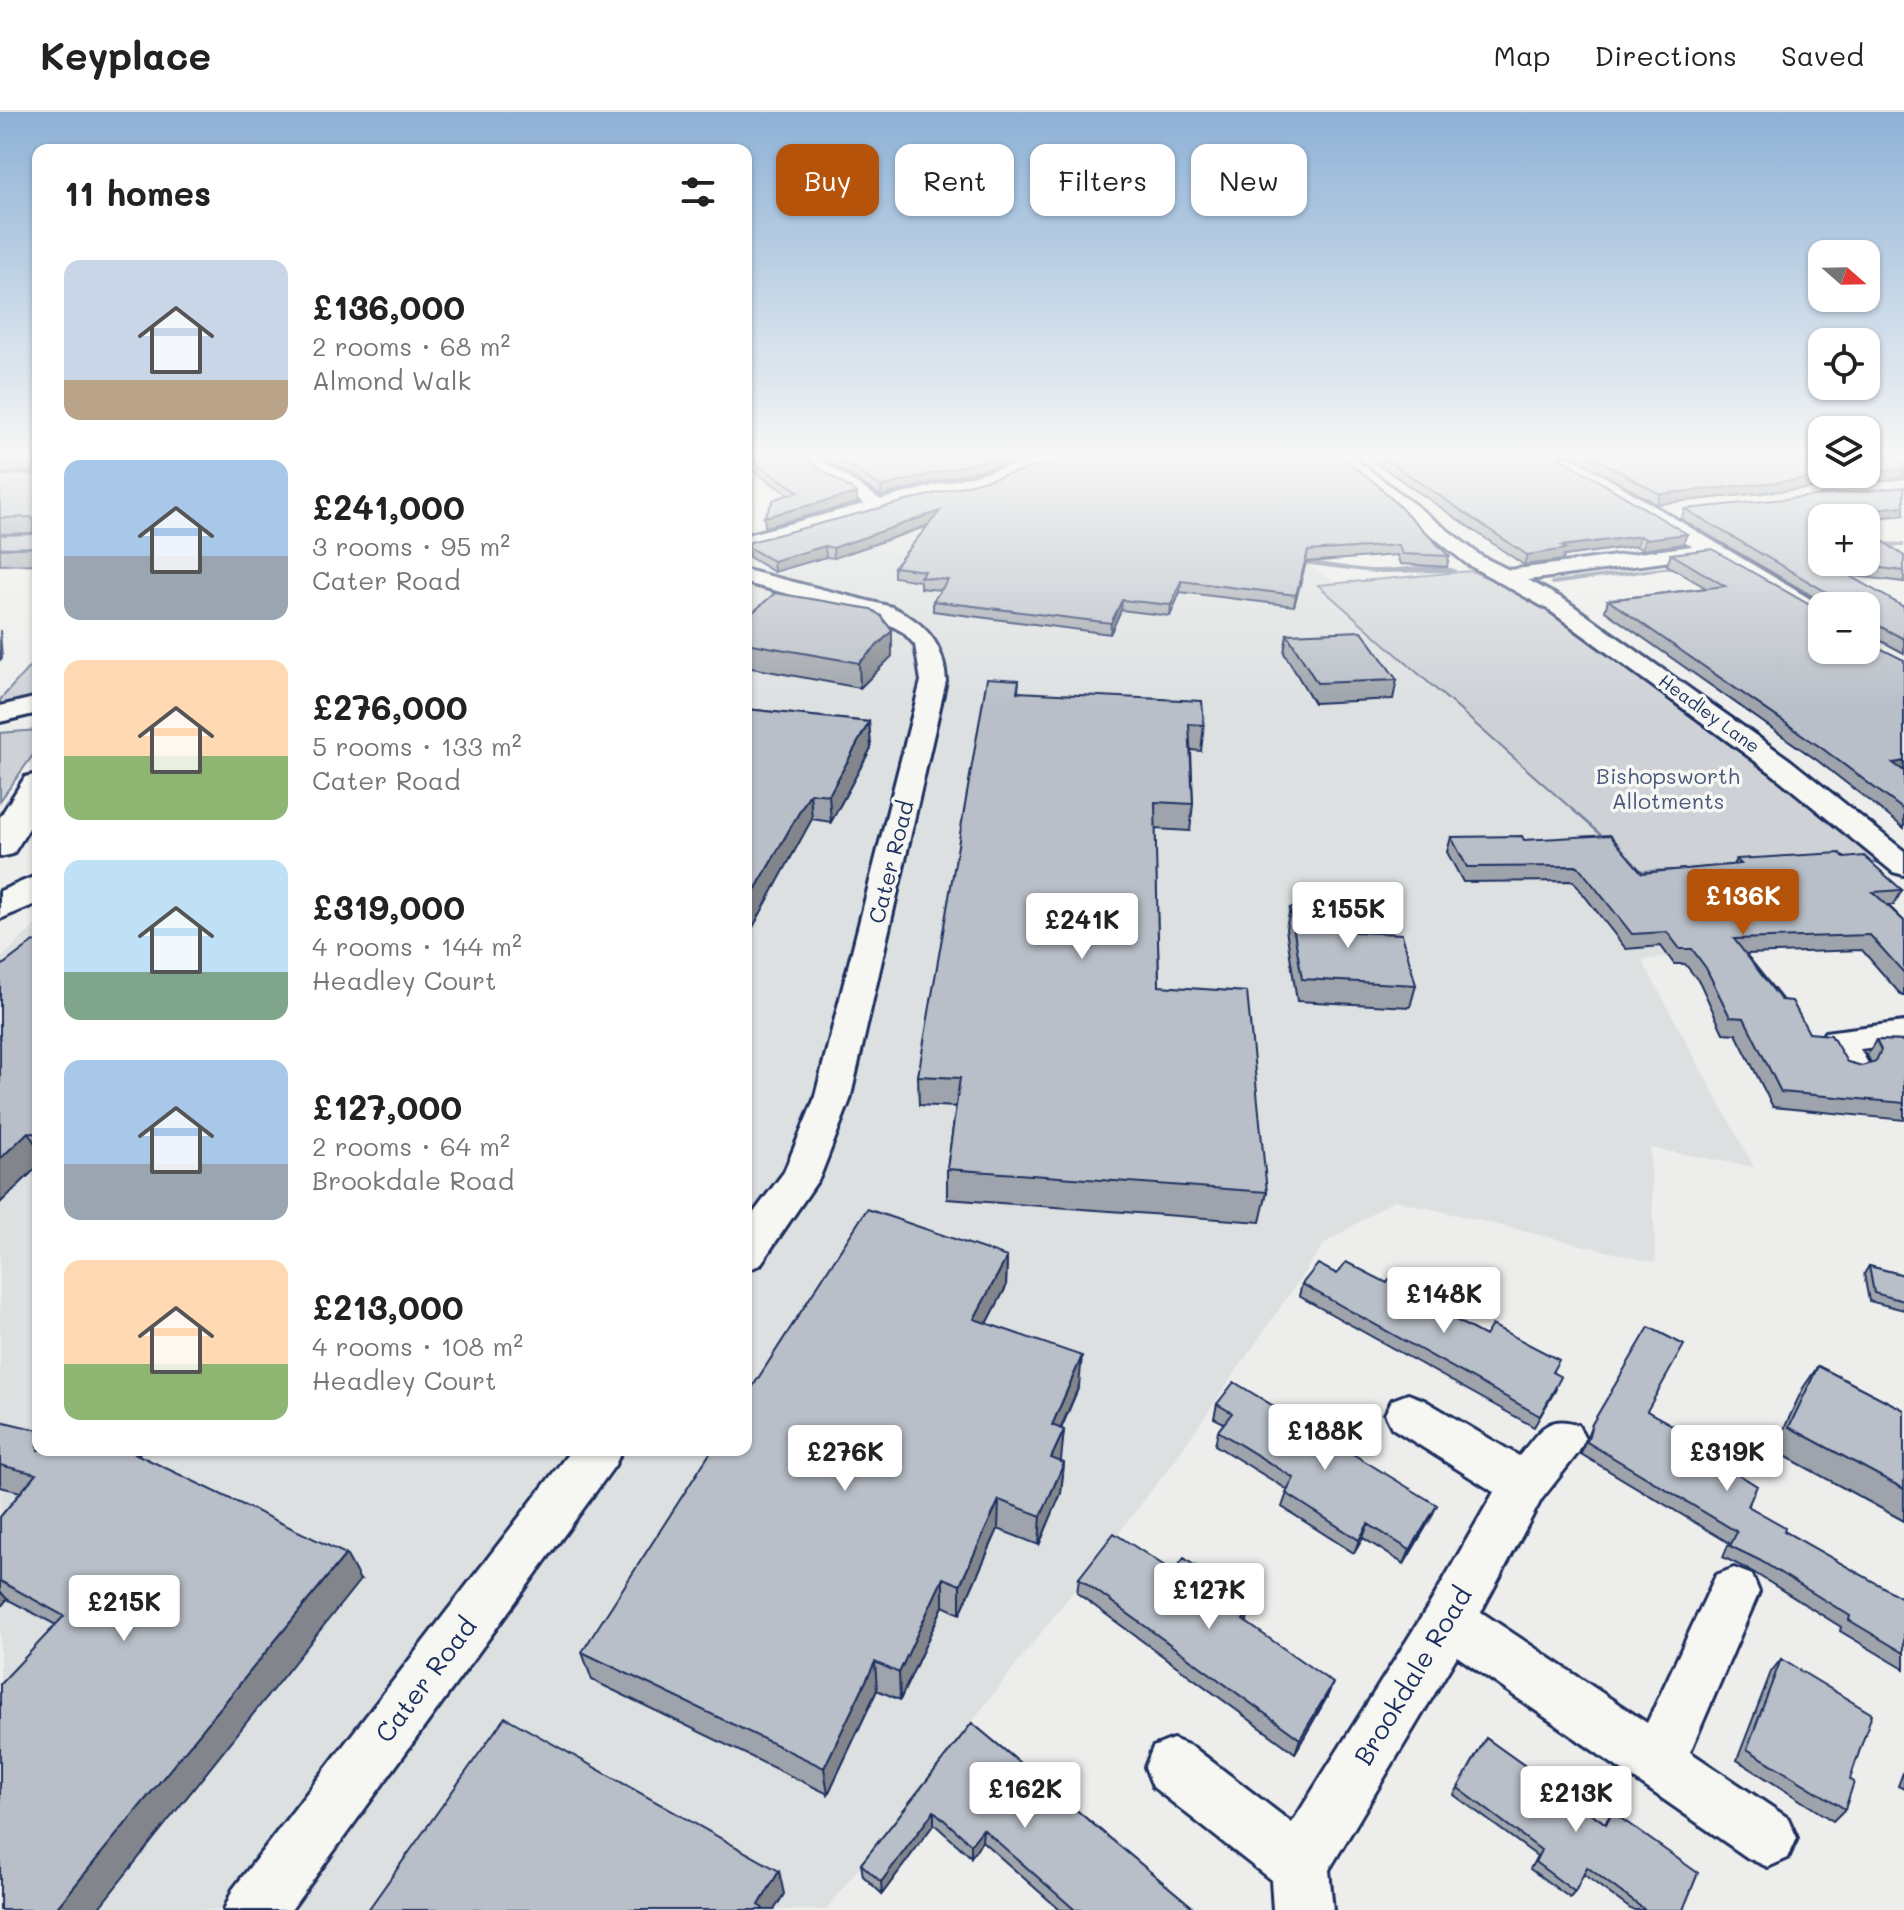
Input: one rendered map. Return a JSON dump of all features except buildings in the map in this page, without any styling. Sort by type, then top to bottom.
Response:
[{"type":"main road","points":[[0,879],[7,865],[0,846],[32,795]]},
{"type":"main road","points":[[0,907],[32,890]]},
{"type":"street","name":"Headley Lane","points":[[1446,538],[1474,560],[1557,605],[1768,757],[1904,866]]},
{"type":"street","points":[[1692,538],[1808,608]]},
{"type":"street","points":[[1505,577],[1711,550]]},
{"type":"street","name":"Cater Road","points":[[752,578],[884,612],[906,621],[933,652],[935,671],[932,697],[832,1100],[801,1177],[752,1246]]},
{"type":"street","points":[[0,714],[32,706]]},
{"type":"street","points":[[0,722],[32,720]]},
{"type":"street","points":[[1852,1067],[1837,1040],[1904,1033]]},
{"type":"street","points":[[1408,1414],[1524,1485]]},
{"type":"street","name":"Brookdale Road","points":[[1173,1767],[1301,1888],[1524,1485],[1562,1439]]},
{"type":"street","name":"Cater Road","points":[[254,1910],[594,1456]]},
{"type":"street","points":[[1658,1761],[1734,1592]]},
{"type":"street","points":[[1449,1620],[1768,1838]]},
{"type":"shaded area","points":[[893,538],[1269,538],[1336,583],[1318,585],[1641,871],[1703,954],[1642,960],[1754,1167],[1650,1148],[1656,1263],[1394,1200],[1324,1244],[1173,1463],[826,1910],[0,1910],[0,959],[32,929],[32,1456],[752,1456],[752,582]]},
{"type":"green space","name":"Bishopsworth Allotments","points":[[1471,571],[1536,602],[1595,640],[1730,739],[1886,862],[1642,871],[1318,585]]},
{"type":"green space","points":[[32,664],[32,699],[0,707],[0,700]]},
{"type":"green space","points":[[32,730],[32,756],[0,801],[0,733]]},
{"type":"waterway","points":[[1880,544],[1904,545]]},
{"type":"waterway","points":[[1296,562],[1373,571],[1454,570]]},
{"type":"waterway","points":[[1552,583],[1685,566]]}]
